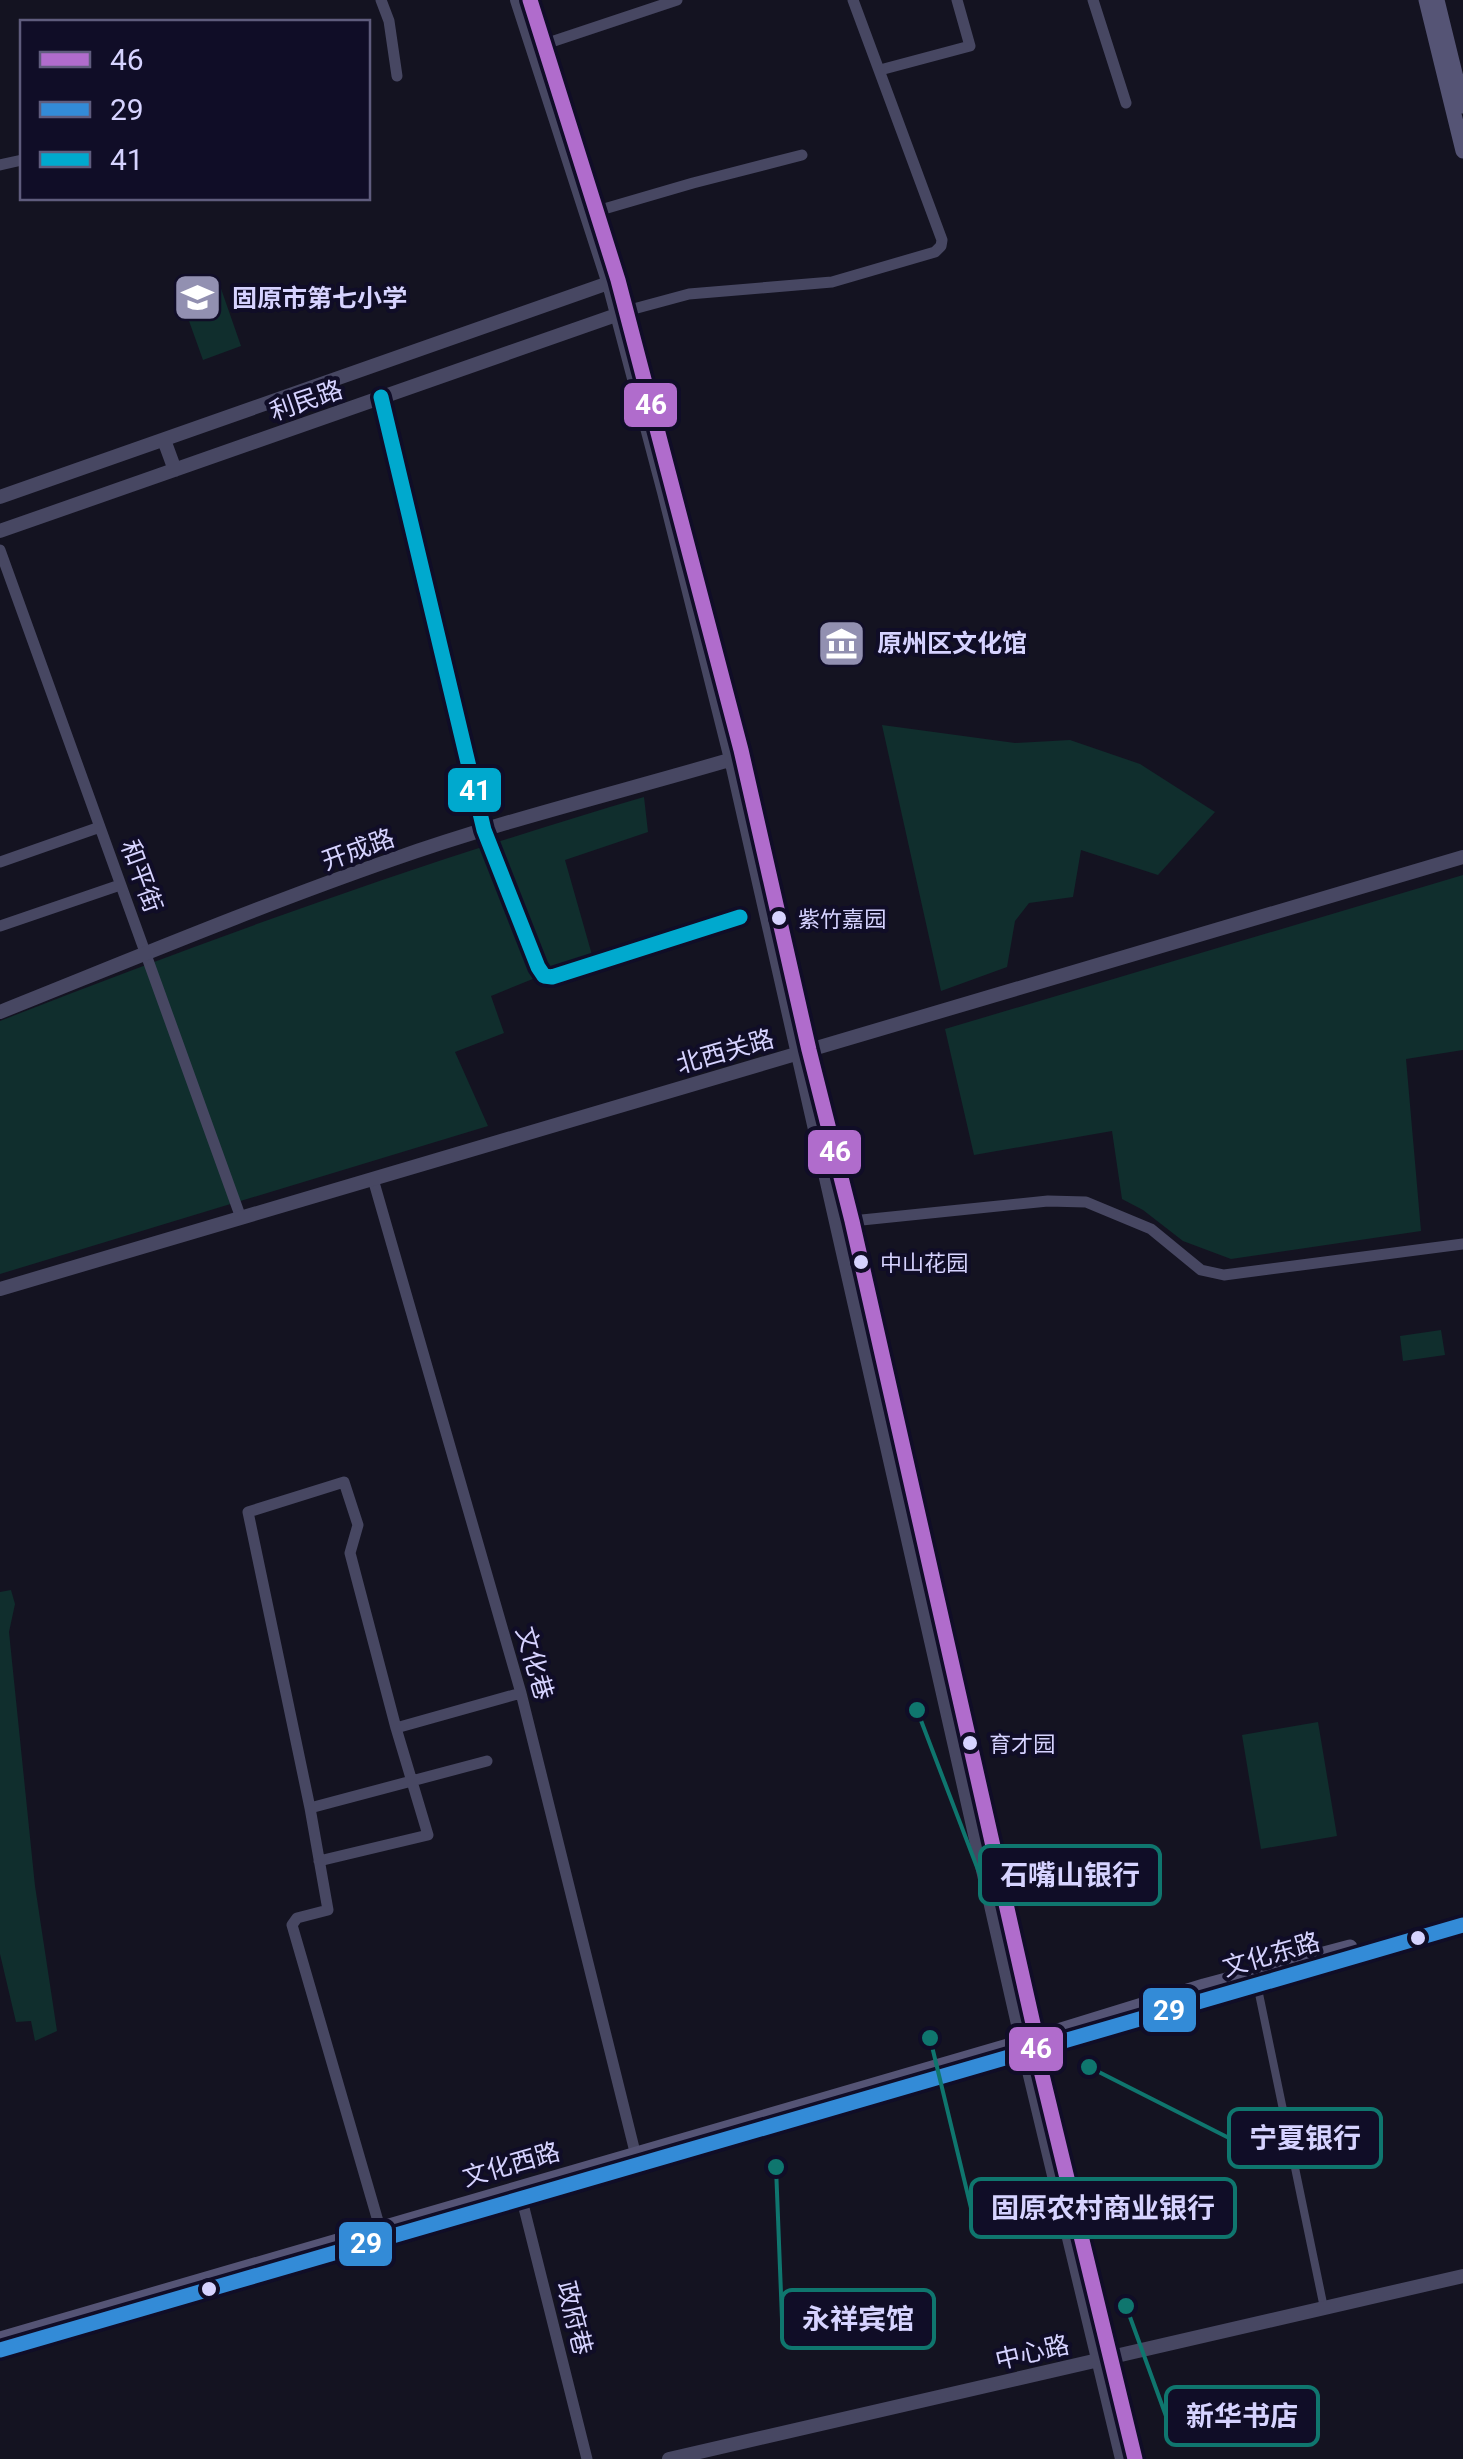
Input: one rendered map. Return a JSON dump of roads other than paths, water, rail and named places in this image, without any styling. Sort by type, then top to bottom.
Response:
[{"type":"main road","points":[[1426,0],[1463,151]]},
{"type":"main road","points":[[1437,0],[1463,106]]},
{"type":"main road","name":"文化东路","points":[[1030,2045],[1204,1986],[1463,1916]]},
{"type":"main road","name":"文化东路","points":[[1030,2045],[1463,1925]]},
{"type":"main road","name":"文化西路","points":[[0,2350],[1030,2045]]},
{"type":"main road","name":"文化西路","points":[[0,2339],[380,2228],[520,2193]]},
{"type":"street","points":[[382,0],[390,21],[396,76]]},
{"type":"street","points":[[517,0],[613,282]]},
{"type":"street","points":[[530,0],[597,211],[664,492],[736,758],[1030,2045],[1105,2358],[1135,2459]]},
{"type":"street","points":[[546,44],[677,0]]},
{"type":"street","points":[[621,313],[689,294],[832,282],[935,252],[942,240],[854,0]]},
{"type":"street","points":[[880,70],[970,46],[957,0]]},
{"type":"street","points":[[1093,0],[1126,104]]},
{"type":"street","points":[[597,211],[802,154]]},
{"type":"street","name":"利民路","points":[[0,497],[613,282]]},
{"type":"street","name":"利民路","points":[[0,532],[621,313]]},
{"type":"street","points":[[382,397],[484,830],[544,976],[552,978],[740,917]]},
{"type":"street","points":[[164,440],[175,470]]},
{"type":"street","name":"和平街","points":[[0,550],[240,1218]]},
{"type":"street","name":"开成路","points":[[0,1012],[393,859],[736,758]]},
{"type":"street","points":[[0,862],[100,827]]},
{"type":"street","name":"北西关路","points":[[0,1289],[1463,857]]},
{"type":"street","points":[[0,926],[120,884]]},
{"type":"street","points":[[804,1052],[852,1221],[1030,2045]]},
{"type":"street","name":"文化巷","points":[[372,1179],[521,1693],[637,2159]]},
{"type":"street","points":[[852,1221],[1048,1201],[1086,1202],[1150,1229],[1201,1270],[1224,1275],[1463,1244]]},
{"type":"street","points":[[319,1862],[428,1835],[350,1552],[358,1525],[344,1482],[248,1512],[328,1910],[296,1918],[292,1926],[380,2228]]},
{"type":"street","points":[[396,1728],[521,1693]]},
{"type":"street","points":[[310,1808],[488,1761]]},
{"type":"street","points":[[1257,1984],[1324,2308]]},
{"type":"street","name":"政府巷","points":[[520,2193],[587,2459]]},
{"type":"street","name":"中心路","points":[[669,2459],[1463,2276]]},
{"type":"street","points":[[1105,2358],[1122,2459]]},
{"type":"place","name":"固原市第七小学","points":[[197,298]]},
{"type":"place","name":"原州区文化馆","points":[[842,643]]},
{"type":"place","name":"紫竹嘉园","points":[[779,918]]},
{"type":"place","name":"中山花园","points":[[861,1262]]},
{"type":"place","name":"石嘴山银行","points":[[917,1710]]},
{"type":"place","name":"育才园","points":[[970,1743]]},
{"type":"place","name":"固原农村商业银行","points":[[930,2038]]},
{"type":"place","name":"宁夏银行","points":[[1089,2067]]},
{"type":"place","name":"永祥宾馆","points":[[776,2167]]},
{"type":"place","name":"新华书店","points":[[1126,2306]]}]
